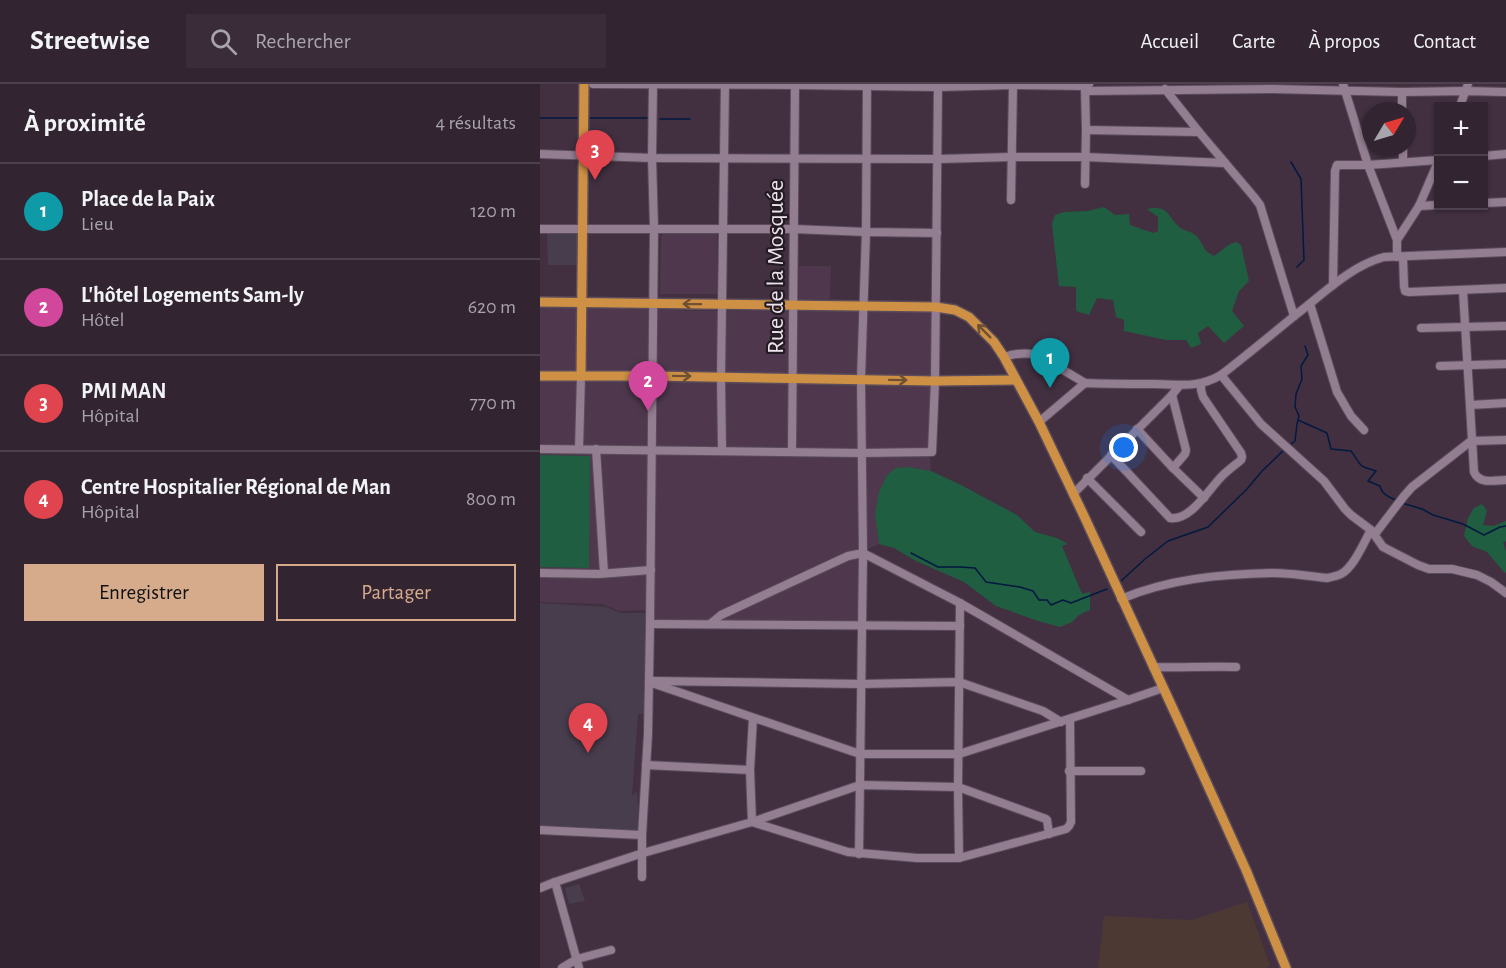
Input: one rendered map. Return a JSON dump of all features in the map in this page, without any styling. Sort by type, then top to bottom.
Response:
[{"type":"main road","points":[[581,376],[584,84]]},
{"type":"main road","points":[[540,302],[936,307],[955,310],[969,317],[994,342],[1039,422],[1238,852],[1286,968]]},
{"type":"main road","points":[[540,376],[1016,380]]},
{"type":"street","points":[[593,84],[1013,85],[1165,89],[1272,86],[1344,87],[1402,92],[1467,87],[1506,92]]},
{"type":"street","points":[[722,450],[725,84]]},
{"type":"street","name":"Rue de la Mosquée","points":[[792,451],[795,84]]},
{"type":"street","points":[[642,877],[651,570],[653,85]]},
{"type":"street","points":[[860,854],[863,553],[861,379],[866,232],[867,85]]},
{"type":"street","points":[[1011,200],[1013,85]]},
{"type":"street","points":[[540,449],[932,452],[935,381],[938,86]]},
{"type":"street","points":[[1085,184],[1086,86]]},
{"type":"street","points":[[1344,87],[1368,165],[1397,240],[1405,291],[1506,288]]},
{"type":"street","points":[[1461,102],[1467,87]]},
{"type":"street","points":[[1165,89],[1260,205],[1294,316]]},
{"type":"street","points":[[1402,92],[1402,102]]},
{"type":"street","points":[[1086,130],[1199,132]]},
{"type":"street","points":[[540,154],[652,158],[1085,157],[1225,163]]},
{"type":"street","points":[[1488,156],[1506,154]]},
{"type":"street","points":[[1403,156],[1403,162]]},
{"type":"street","points":[[1333,285],[1337,165],[1434,161]]},
{"type":"street","points":[[1397,240],[1419,206],[1434,170]]},
{"type":"street","points":[[1488,203],[1506,202]]},
{"type":"street","points":[[1419,206],[1434,205]]},
{"type":"street","points":[[540,229],[794,229],[937,233]]},
{"type":"street","points":[[1004,357],[1014,353],[1038,355],[1085,383],[1179,386],[1201,384],[1221,375],[1333,285],[1373,260],[1384,257],[1506,252]]},
{"type":"street","points":[[1463,291],[1474,472],[1481,481],[1506,480]]},
{"type":"street","points":[[1310,304],[1337,392],[1351,416],[1364,430]]},
{"type":"street","points":[[1421,328],[1506,326]]},
{"type":"street","points":[[1440,366],[1506,364]]},
{"type":"street","points":[[1221,375],[1261,424],[1324,481],[1351,515],[1373,532],[1383,547],[1429,569],[1452,569],[1478,575],[1506,593]]},
{"type":"street","points":[[579,449],[581,376]]},
{"type":"street","points":[[1039,422],[1085,383]]},
{"type":"street","points":[[1111,455],[1170,518],[1179,517],[1196,506],[1242,457],[1203,397],[1201,384]]},
{"type":"street","points":[[1072,494],[1179,386]]},
{"type":"street","points":[[1172,395],[1186,450],[1173,468]]},
{"type":"street","points":[[1470,405],[1506,403]]},
{"type":"street","points":[[1137,429],[1204,498]]},
{"type":"street","points":[[1121,599],[1160,585],[1224,575],[1273,573],[1327,578],[1344,573],[1373,532],[1420,480],[1472,441],[1506,440]]},
{"type":"street","points":[[596,449],[604,573]]},
{"type":"street","points":[[1087,478],[1141,532]]},
{"type":"street","points":[[710,624],[731,610],[848,556],[863,553],[960,603],[1128,700]]},
{"type":"street","points":[[540,573],[651,570]]},
{"type":"street","points":[[959,858],[960,603]]},
{"type":"street","points":[[650,624],[960,626]]},
{"type":"street","points":[[1153,668],[1236,667]]},
{"type":"street","points":[[649,682],[861,684],[959,682],[1043,711],[1061,722]]},
{"type":"street","points":[[649,682],[860,754],[958,754],[1163,688]]},
{"type":"street","points":[[752,822],[750,770],[753,718]]},
{"type":"street","points":[[752,822],[848,852],[917,858],[959,858],[1066,829],[1071,822],[1070,719]]},
{"type":"street","points":[[646,765],[750,770]]},
{"type":"street","points":[[1069,771],[1141,771]]},
{"type":"street","points":[[540,888],[643,853],[752,822],[860,785],[958,787],[1046,819],[1049,834]]},
{"type":"street","points":[[540,830],[642,835]]},
{"type":"street","points":[[555,882],[579,968]]},
{"type":"street","points":[[562,968],[577,959],[611,950]]},
{"type":"shaded area","points":[[547,230],[579,233],[579,265],[548,265]]},
{"type":"shaded area","points":[[664,233],[717,233],[717,294],[660,294],[661,237]]},
{"type":"shaded area","points":[[799,266],[831,266],[830,299],[799,299]]},
{"type":"shaded area","points":[[540,307],[933,312],[929,445],[931,471],[908,467],[875,514],[879,544],[861,552],[858,622],[653,620],[644,610],[619,611],[603,604],[540,602],[540,567],[588,568],[590,456],[540,455]]},
{"type":"shaded area","points":[[540,603],[605,607],[621,613],[646,613],[644,714],[638,714],[632,796],[637,792],[640,832],[540,828]]},
{"type":"shaded area","points":[[579,884],[585,901],[569,904],[565,888]]},
{"type":"shaded area","points":[[1247,902],[1270,965],[1266,968],[1098,968],[1104,916],[1192,920]]},
{"type":"green space","points":[[1104,207],[1115,215],[1129,214],[1130,225],[1153,233],[1158,231],[1158,217],[1147,209],[1165,210],[1177,225],[1195,235],[1207,251],[1214,256],[1230,244],[1236,242],[1241,245],[1249,281],[1239,291],[1232,311],[1244,326],[1224,343],[1208,326],[1198,333],[1201,344],[1191,348],[1186,340],[1166,340],[1124,331],[1124,320],[1116,317],[1113,300],[1097,298],[1089,315],[1076,311],[1076,287],[1059,286],[1052,224],[1055,215],[1064,212],[1088,211]]},
{"type":"green space","points":[[540,455],[590,456],[589,568],[540,567]]},
{"type":"green space","points":[[908,467],[931,471],[959,484],[1017,515],[1035,532],[1057,538],[1068,544],[1062,546],[1082,594],[1090,592],[1090,610],[1060,627],[1038,621],[996,606],[964,582],[916,561],[894,548],[879,544],[875,514],[879,492],[887,475],[896,468]]},
{"type":"green space","points":[[1482,504],[1487,511],[1483,525],[1493,526],[1506,521],[1506,541],[1503,543],[1506,551],[1506,573],[1487,552],[1472,546],[1464,536],[1468,518],[1474,508]]},
{"type":"waterway","points":[[540,118],[579,118]]},
{"type":"waterway","points":[[590,118],[650,118]]},
{"type":"waterway","points":[[660,119],[690,119]]},
{"type":"waterway","points":[[1291,162],[1301,179],[1304,260],[1297,267]]},
{"type":"waterway","points":[[1290,445],[1295,441],[1299,416],[1295,407],[1296,394],[1302,379],[1301,366],[1308,355],[1305,346]]},
{"type":"waterway","points":[[1298,420],[1327,433],[1331,449],[1351,451],[1362,466],[1376,471],[1368,481],[1380,486],[1384,494],[1398,501]]},
{"type":"waterway","points":[[1120,582],[1168,541],[1208,527],[1284,450]]},
{"type":"waterway","points":[[1402,503],[1463,524],[1484,535],[1506,526]]},
{"type":"waterway","points":[[911,553],[938,567],[975,568],[986,582],[1033,591],[1039,600],[1047,600],[1051,605],[1063,600],[1071,603],[1107,589]]},
{"type":"place","name":"PMI MAN","points":[[595,180]]},
{"type":"place","name":"Place de la Paix","points":[[1050,388]]},
{"type":"place","name":"L'hôtel Logements Sam-ly","points":[[648,411]]},
{"type":"place","name":"Centre Hospitalier Régional de Man","points":[[588,753]]}]
